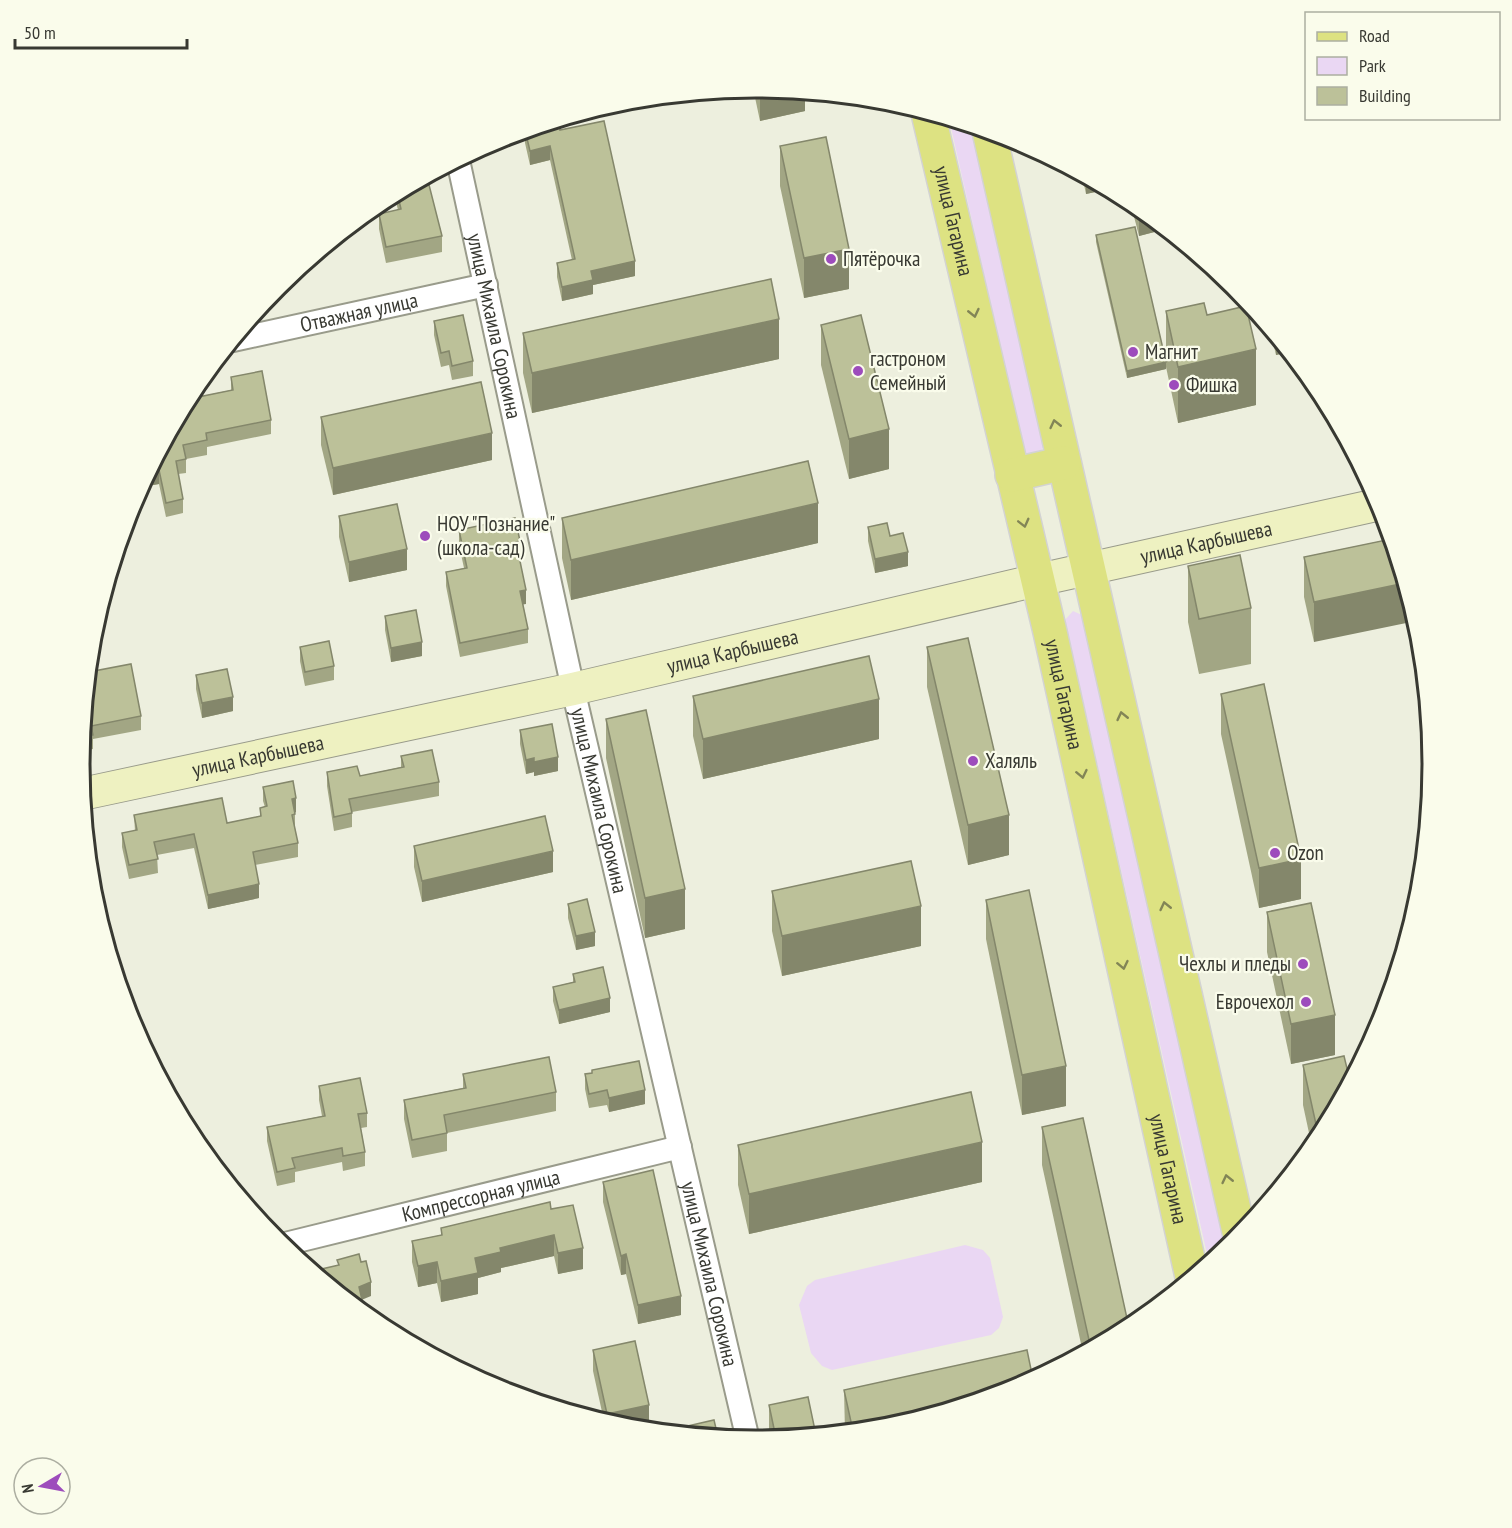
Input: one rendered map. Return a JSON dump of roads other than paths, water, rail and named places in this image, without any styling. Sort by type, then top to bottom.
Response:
[{"type":"main road","name":"улица Гагарина","points":[[930,122],[1038,580],[1190,1269]]},
{"type":"main road","points":[[991,141],[1237,1224]]},
{"type":"main road","points":[[1012,475],[1064,463]]},
{"type":"street","name":"улица Михаила Сорокина","points":[[461,167],[573,689],[746,1430]]},
{"type":"street","name":"Отважная улица","points":[[245,337],[486,285]]},
{"type":"street","name":"улица Карбышева","points":[[91,792],[573,689],[1088,568],[1370,506]]},
{"type":"street","name":"Компрессорная улица","points":[[293,1242],[680,1147]]},
{"type":"place","name":"Пятёрочка","points":[[831,259]]},
{"type":"place","name":"Магнит","points":[[1133,352]]},
{"type":"place","name":"гастроном Семейный","points":[[858,371]]},
{"type":"place","name":"Фишка","points":[[1174,385]]},
{"type":"place","name":"НОУ \"Познание\" (школа-сад)","points":[[425,536]]},
{"type":"place","name":"Халяль","points":[[973,761]]},
{"type":"place","name":"Ozon","points":[[1275,853]]},
{"type":"place","name":"Чехлы и пледы","points":[[1303,964]]},
{"type":"place","name":"Еврочехол","points":[[1306,1002]]}]
